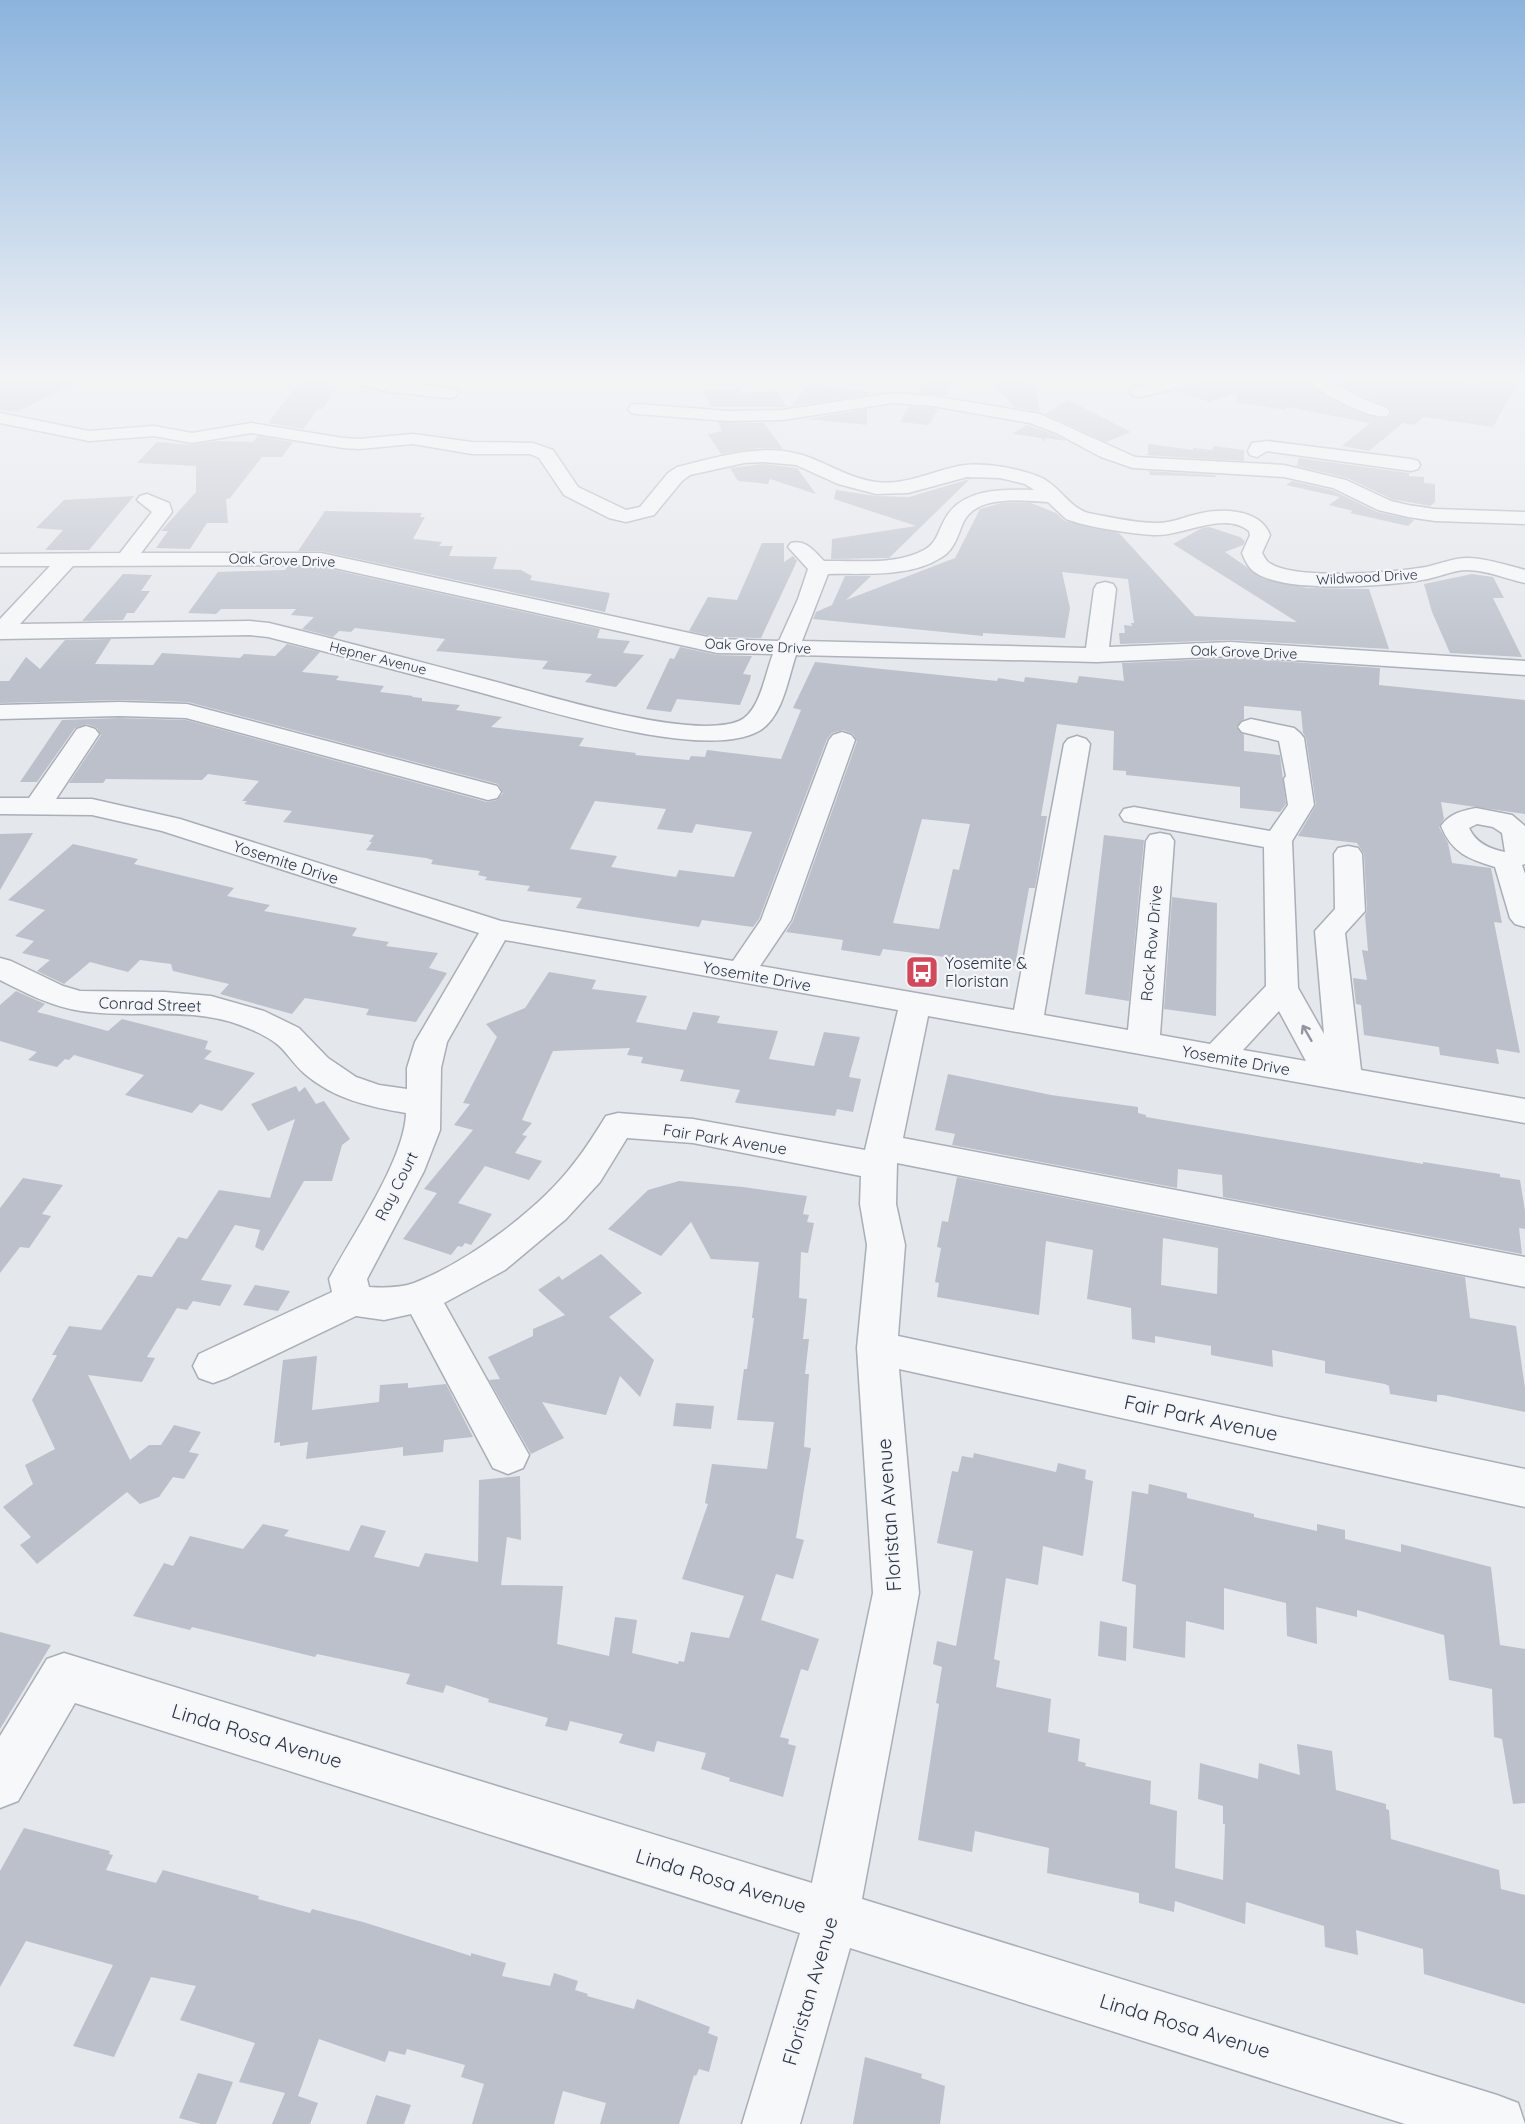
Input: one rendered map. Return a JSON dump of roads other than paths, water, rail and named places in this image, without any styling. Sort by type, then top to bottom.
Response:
[{"type":"street","name":"Wildwood Drive","points":[[562,477],[571,491],[616,514],[626,516],[647,511],[675,477]]},
{"type":"street","name":"Wildwood Drive","points":[[839,477],[876,488],[908,487],[944,477]]},
{"type":"street","name":"Wildwood Drive","points":[[1023,477],[1046,489],[1073,514],[1137,527],[1173,528],[1204,518],[1237,518],[1250,522],[1258,529],[1260,535],[1251,545],[1250,552],[1254,560],[1268,571],[1287,577],[1330,581],[1393,578],[1468,564],[1485,566],[1525,577]]},
{"type":"street","points":[[1316,477],[1339,484],[1385,506],[1408,511],[1444,516],[1525,518]]},
{"type":"street","points":[[798,547],[819,568],[919,561],[936,553],[944,544],[957,513],[966,506],[980,500],[1001,496],[1053,496]]},
{"type":"street","points":[[126,559],[162,512],[162,507],[147,500]]},
{"type":"street","points":[[0,632],[68,559]]},
{"type":"street","name":"Oak Grove Drive","points":[[0,560],[321,559],[702,644],[1097,656],[1231,650],[1525,668]]},
{"type":"street","points":[[787,648],[814,591],[819,568]]},
{"type":"street","points":[[1097,656],[1105,589]]},
{"type":"street","name":"Hepner Avenue","points":[[0,632],[260,629],[631,724],[707,732],[733,731],[750,726],[760,717],[787,648]]},
{"type":"street","points":[[0,712],[119,709],[187,711],[488,792]]},
{"type":"street","points":[[1251,727],[1286,733],[1291,738],[1301,804],[1278,841],[1282,988],[1339,1078]]},
{"type":"street","points":[[39,806],[48,788],[86,734]]},
{"type":"street","points":[[740,973],[776,920],[842,740]]},
{"type":"street","points":[[1027,1024],[1037,980],[1077,744]]},
{"type":"street","name":"Yosemite Drive","points":[[0,806],[92,807],[170,825],[496,929],[1525,1111]]},
{"type":"street","points":[[1134,815],[1278,841]]},
{"type":"street","name":"Rock Row Drive","points":[[1143,1044],[1160,841]]},
{"type":"street","points":[[1339,1078],[1330,931],[1350,911],[1348,854]]},
{"type":"street","points":[[1507,862],[1525,918]]},
{"type":"street","name":"Ray Court","points":[[353,1300],[348,1279],[406,1171],[423,1130],[424,1068],[431,1042],[496,929]]},
{"type":"street","name":"Conrad Street","points":[[0,968],[53,994],[80,1001],[165,1002],[211,1006],[253,1018],[288,1036],[316,1066],[344,1085],[376,1096],[425,1104]]},
{"type":"street","points":[[1217,1057],[1282,988]]},
{"type":"street","name":"Floristan Avenue","points":[[771,2124],[832,1916],[896,1593],[877,1348],[886,1245],[878,1204],[881,1157],[915,1004]]},
{"type":"street","name":"Fair Park Avenue","points":[[353,1300],[384,1304],[421,1297],[492,1260],[553,1209],[587,1173],[618,1125],[693,1131],[881,1157]]},
{"type":"street","points":[[881,1157],[1525,1272]]},
{"type":"street","points":[[421,1297],[508,1455]]},
{"type":"street","points":[[213,1366],[353,1300]]},
{"type":"street","name":"Fair Park Avenue","points":[[877,1348],[1525,1488]]},
{"type":"street","name":"Linda Rosa Avenue","points":[[0,1783],[64,1676],[1497,2124]]},
{"type":"place","name":"Yosemite & Floristan","points":[[922,972]]}]
